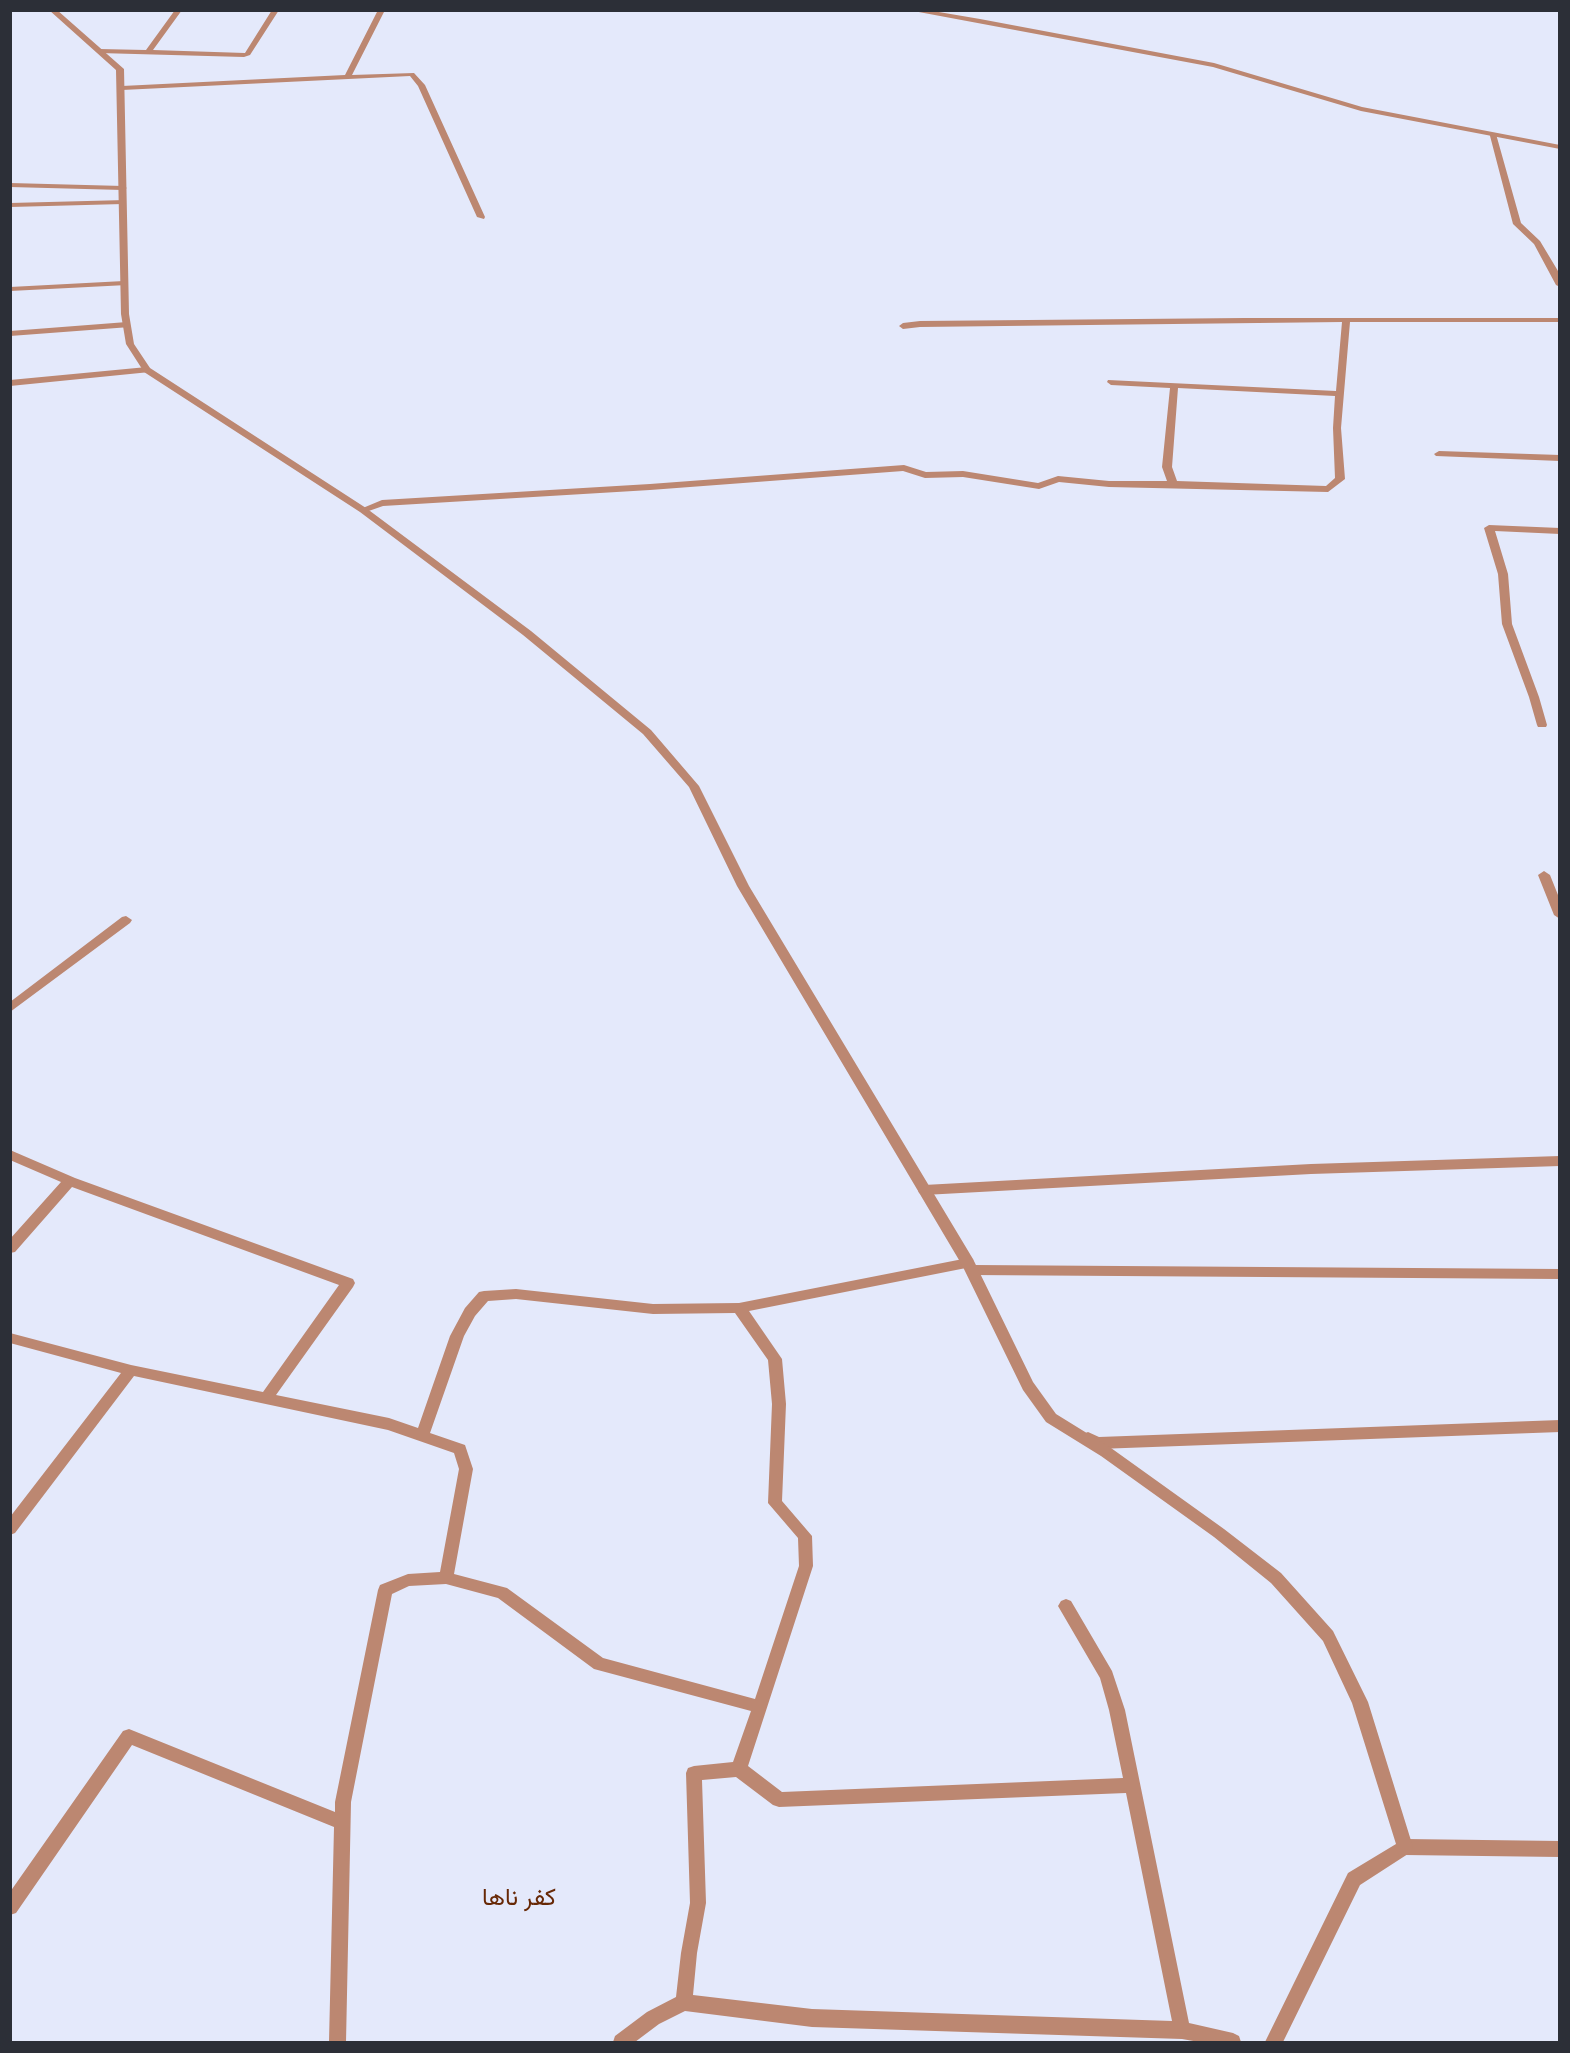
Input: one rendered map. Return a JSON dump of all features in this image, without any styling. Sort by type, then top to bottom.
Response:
[{"type":"street","points":[[52,10],[120,69],[124,282],[127,325],[130,344],[147,370],[363,510],[551,653],[647,732],[678,766],[694,786],[743,886],[970,1266],[1028,1386],[1051,1418],[1106,1452],[1219,1533],[1276,1578],[1328,1636],[1360,1702],[1405,1847]]},
{"type":"street","points":[[148,51],[179,10]]},
{"type":"street","points":[[99,51],[244,55],[248,54],[276,10]]},
{"type":"street","points":[[347,78],[382,10]]},
{"type":"street","points":[[911,10],[931,11],[1214,65],[1361,109],[1560,147]]},
{"type":"street","points":[[122,88],[414,75],[421,85],[481,217]]},
{"type":"street","points":[[1492,134],[1517,224],[1537,243],[1560,285]]},
{"type":"street","points":[[10,185],[123,188]]},
{"type":"street","points":[[10,205],[123,202]]},
{"type":"street","points":[[10,289],[124,282]]},
{"type":"street","points":[[363,510],[382,503],[904,468],[925,475],[963,474],[1039,486],[1058,479],[1109,484],[1328,489],[1340,478],[1337,428],[1346,320]]},
{"type":"street","points":[[903,326],[1346,320],[1560,320]]},
{"type":"street","points":[[10,334],[127,325]]},
{"type":"street","points":[[10,383],[147,370]]},
{"type":"street","points":[[1111,382],[1340,394]]},
{"type":"street","points":[[1173,484],[1167,467],[1174,387]]},
{"type":"street","points":[[1439,454],[1560,458]]},
{"type":"street","points":[[1542,725],[1507,624],[1503,574],[1489,528],[1560,531]]},
{"type":"street","points":[[1544,875],[1560,915]]},
{"type":"street","points":[[10,1008],[126,920]]},
{"type":"street","points":[[10,1154],[70,1181],[348,1283],[267,1397]]},
{"type":"street","points":[[924,1190],[1311,1169],[1560,1161]]},
{"type":"street","points":[[10,1248],[70,1181]]},
{"type":"street","points":[[422,1436],[457,1336],[470,1312],[484,1296],[516,1294],[653,1309],[739,1308],[970,1266],[1560,1274]]},
{"type":"street","points":[[739,1308],[775,1359],[779,1404],[775,1503],[805,1536],[806,1566],[739,1769]]},
{"type":"street","points":[[10,1338],[131,1370],[389,1424],[460,1449],[466,1469],[446,1578]]},
{"type":"street","points":[[10,1529],[131,1370]]},
{"type":"street","points":[[1051,1418],[1098,1443],[1560,1426]]},
{"type":"street","points":[[337,2043],[343,1802],[385,1590],[408,1580],[446,1578],[502,1593],[599,1664],[760,1707]]},
{"type":"street","points":[[1066,1606],[1107,1676],[1117,1710],[1182,2030]]},
{"type":"street","points":[[10,1907],[129,1736],[343,1823]]},
{"type":"street","points":[[684,2002],[689,1953],[698,1903],[694,1773],[739,1769],[778,1800],[1132,1785]]},
{"type":"street","points":[[1274,2043],[1354,1879],[1405,1847],[1560,1849]]},
{"type":"street","points":[[621,2043],[653,2018],[684,2002],[812,2018],[1182,2030],[1233,2043]]},
{"type":"district","name":"كفر ناها","points":[[519,1899]]}]
